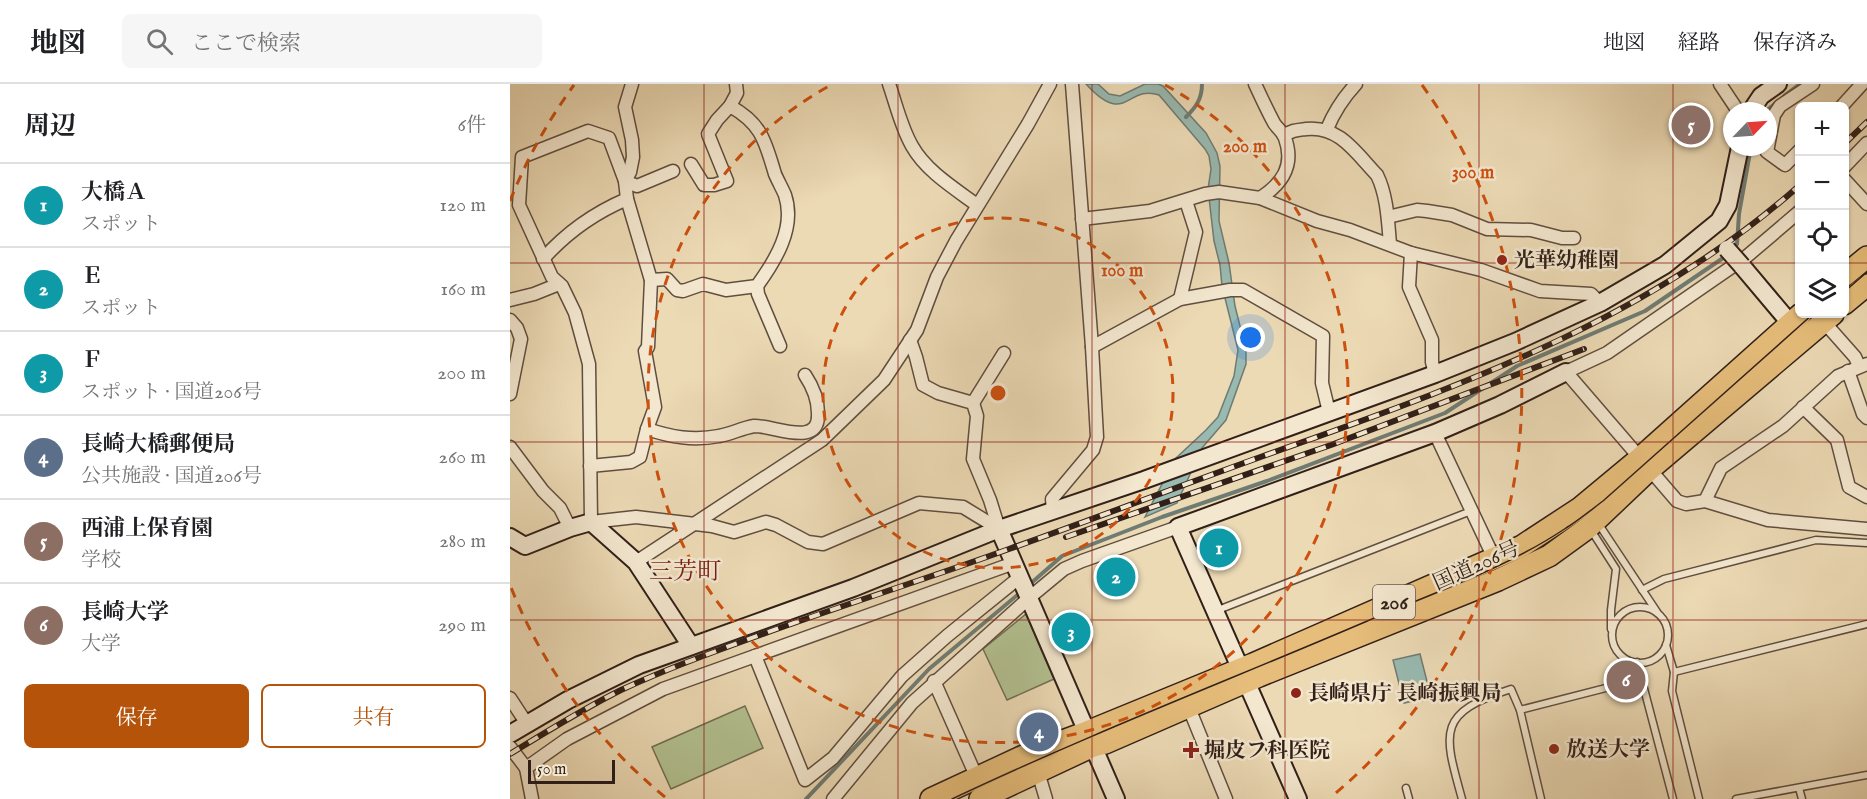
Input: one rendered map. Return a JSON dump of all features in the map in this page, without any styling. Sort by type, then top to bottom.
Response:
[{"type":"highway","points":[[1849,273],[1867,257]]},
{"type":"highway","points":[[1849,301],[1867,285]]},
{"type":"highway","name":"国道206号","points":[[931,799],[1030,753],[1090,739],[1242,676],[1514,573],[1549,556],[1593,523],[1644,465],[1796,318]]},
{"type":"highway","name":"国道206号","points":[[980,799],[1038,772],[1090,739],[1105,743],[1189,708],[1242,676],[1522,546],[1644,465],[1828,318]]},
{"type":"street","points":[[625,181],[630,172],[633,157],[625,107],[632,84]]},
{"type":"street","points":[[691,164],[704,185],[727,181],[708,134],[730,106],[737,93],[735,84]]},
{"type":"street","points":[[890,84],[912,147],[937,175],[977,206]]},
{"type":"street","points":[[636,562],[822,440],[884,380],[917,330],[937,277],[1050,84]]},
{"type":"street","points":[[1053,511],[1052,499],[1092,450],[1097,437],[1072,84]]},
{"type":"street","points":[[1255,84],[1276,126],[1284,136],[1288,152],[1281,182],[1260,198]]},
{"type":"street","points":[[1327,129],[1333,115],[1356,84]]},
{"type":"street","points":[[1720,84],[1732,102]]},
{"type":"street","points":[[1795,155],[1785,165],[1767,152],[1774,115],[1780,106],[1813,84]]},
{"type":"street","points":[[1757,102],[1775,85]]},
{"type":"street","points":[[1845,102],[1858,85]]},
{"type":"street","points":[[730,106],[749,117],[760,132],[788,207],[782,245],[757,286],[758,294],[780,346]]},
{"type":"street","points":[[1284,136],[1293,130],[1319,127],[1338,135],[1377,175],[1381,183],[1388,217],[1390,244]]},
{"type":"street","points":[[510,162],[588,131],[609,138],[625,181],[627,199],[651,280],[648,347],[645,351],[655,407],[646,429],[640,457],[630,462],[590,466]]},
{"type":"street","points":[[1849,163],[1867,143]]},
{"type":"street","points":[[510,734],[568,700],[639,665],[854,588],[999,529],[1144,480],[1435,374],[1515,342],[1600,303],[1665,265],[1719,221],[1728,204],[1738,156]]},
{"type":"street","points":[[522,157],[519,205],[552,278],[559,284],[575,313],[589,364],[591,522],[636,562],[691,646]]},
{"type":"street","points":[[625,181],[637,186],[673,171]]},
{"type":"street","points":[[1849,184],[1867,204]]},
{"type":"street","points":[[1082,219],[1150,211],[1219,192],[1260,198],[1317,221],[1411,253],[1481,270],[1540,291],[1591,294],[1600,303]]},
{"type":"street","points":[[543,259],[560,240],[584,222],[606,208],[627,199]]},
{"type":"street","points":[[1180,299],[1196,232],[1186,201]]},
{"type":"street","points":[[1388,217],[1417,210],[1427,211],[1452,215],[1487,229],[1531,230],[1562,238],[1574,238]]},
{"type":"street","points":[[526,768],[567,739],[663,689],[755,656],[1023,583],[1435,434],[1607,353],[1746,257],[1795,215]]},
{"type":"street","points":[[1711,229],[1742,267],[1795,317]]},
{"type":"street","points":[[1411,253],[1409,287],[1432,340],[1432,362],[1435,374]]},
{"type":"street","points":[[651,280],[667,279],[677,290],[682,291],[703,284],[726,290],[757,286]]},
{"type":"street","points":[[510,300],[559,284]]},
{"type":"street","points":[[1092,347],[1180,299],[1242,290],[1323,336],[1322,383],[1329,412]]},
{"type":"street","points":[[1828,318],[1855,357],[1863,414],[1867,418]]},
{"type":"street","points":[[510,320],[517,328],[521,339],[510,394]]},
{"type":"street","points":[[910,340],[924,385],[938,393],[973,403]]},
{"type":"street","points":[[1004,353],[973,403],[977,416],[973,459],[999,529],[1116,799]]},
{"type":"street","points":[[1705,501],[1720,468],[1783,426],[1838,376],[1858,367]]},
{"type":"street","points":[[1566,372],[1677,501],[1686,504],[1705,501],[1768,520],[1867,529]]},
{"type":"street","points":[[646,429],[687,439],[720,436],[755,426],[793,433],[810,431],[816,427],[819,420],[818,408],[816,395],[805,375]]},
{"type":"street","points":[[1803,407],[1837,440],[1849,487],[1867,497]]},
{"type":"street","points":[[1435,434],[1494,558]]},
{"type":"street","points":[[510,447],[515,463],[560,508],[570,528]]},
{"type":"street","points":[[510,537],[525,546],[591,522],[636,517],[712,526],[734,532],[766,522],[808,542],[824,544],[919,503],[963,507],[999,529]]},
{"type":"street","points":[[1178,527],[1298,799]]},
{"type":"street","points":[[755,656],[805,780],[833,758],[902,676],[947,636],[1023,583]]},
{"type":"street","points":[[833,799],[912,703],[1023,583]]},
{"type":"street","points":[[934,681],[977,778]]},
{"type":"street","points":[[510,698],[527,724]]},
{"type":"street","points":[[1189,708],[1226,799]]},
{"type":"street","points":[[510,747],[526,768],[532,799]]},
{"type":"street","points":[[1038,772],[1046,799]]},
{"type":"lane","points":[[1215,612],[1471,511]]},
{"type":"lane","points":[[1593,523],[1667,628],[1666,644],[1674,672],[1672,691],[1699,799]]},
{"type":"lane","points":[[1593,523],[1616,570],[1611,610],[1612,636],[1617,651],[1623,657],[1637,662],[1648,662],[1656,658],[1666,644]]},
{"type":"lane","points":[[1642,590],[1664,579],[1816,540],[1867,543]]},
{"type":"lane","points":[[1612,636],[1617,618],[1632,608],[1651,609],[1659,615]]},
{"type":"lane","points":[[1674,672],[1867,624]]},
{"type":"lane","points":[[1637,662],[1673,799]]},
{"type":"lane","points":[[1520,710],[1641,679]]},
{"type":"lane","points":[[1462,799],[1451,760],[1449,744],[1452,727],[1458,714],[1472,704],[1511,689],[1520,710],[1541,799]]},
{"type":"lane","points":[[1737,799],[1867,775]]},
{"type":"lane","points":[[1406,788],[1409,799]]},
{"type":"lane","points":[[1799,788],[1802,799]]},
{"type":"green space","points":[[1026,614],[1054,679],[1007,700],[983,649]]},
{"type":"green space","points":[[745,706],[763,748],[671,789],[652,747]]},
{"type":"water","points":[[1086,84],[1098,84],[1109,94],[1120,96],[1145,84],[1163,86],[1206,133],[1217,153],[1220,166],[1219,221],[1246,350],[1246,364],[1226,420],[1202,448],[1177,503],[1145,517],[1175,459],[1218,417],[1234,376],[1238,350],[1222,286],[1214,241],[1208,189],[1211,169],[1209,156],[1205,149],[1159,95],[1148,93],[1126,102],[1110,103],[1099,97]]},
{"type":"water","points":[[1420,654],[1431,697],[1404,703],[1393,660]]},
{"type":"waterway","points":[[1186,117],[1198,102],[1202,84]]},
{"type":"waterway","points":[[1784,96],[1800,84]]},
{"type":"waterway","points":[[1733,248],[1737,244],[1739,214],[1749,156]]},
{"type":"waterway","points":[[1029,585],[1062,556],[1445,413],[1517,366],[1645,311],[1726,256]]},
{"type":"waterway","points":[[806,799],[929,669],[1021,592]]},
{"type":"tram line","points":[[1849,288],[1867,272]]},
{"type":"tram line","points":[[952,799],[1106,730],[1468,580],[1543,543],[1603,501],[1809,318]]},
{"type":"railway","points":[[1849,139],[1867,122]]},
{"type":"railway","points":[[510,754],[607,697],[690,661],[1045,536],[1364,420],[1497,368],[1625,307],[1686,271],[1744,231],[1795,189]]},
{"type":"railway","points":[[1066,537],[1331,445],[1584,349]]},
{"type":"place","name":"西浦上保育園","points":[[1691,125]]},
{"type":"place","name":"光華幼稚園","points":[[1502,260]]},
{"type":"place","name":"大橋Ａ","points":[[1219,548]]},
{"type":"place","name":"Ｅ","points":[[1116,577]]},
{"type":"place","name":"Ｆ","points":[[1071,632]]},
{"type":"place","name":"長崎大学","points":[[1626,680]]},
{"type":"place","name":"長崎県庁 長崎振興局","points":[[1296,693]]},
{"type":"place","name":"長崎大橋郵便局","points":[[1039,732]]},
{"type":"place","name":"放送大学","points":[[1554,749]]},
{"type":"place","name":"堀皮フ科医院","points":[[1191,750]]},
{"type":"district","name":"三芳町","points":[[685,571]]}]
